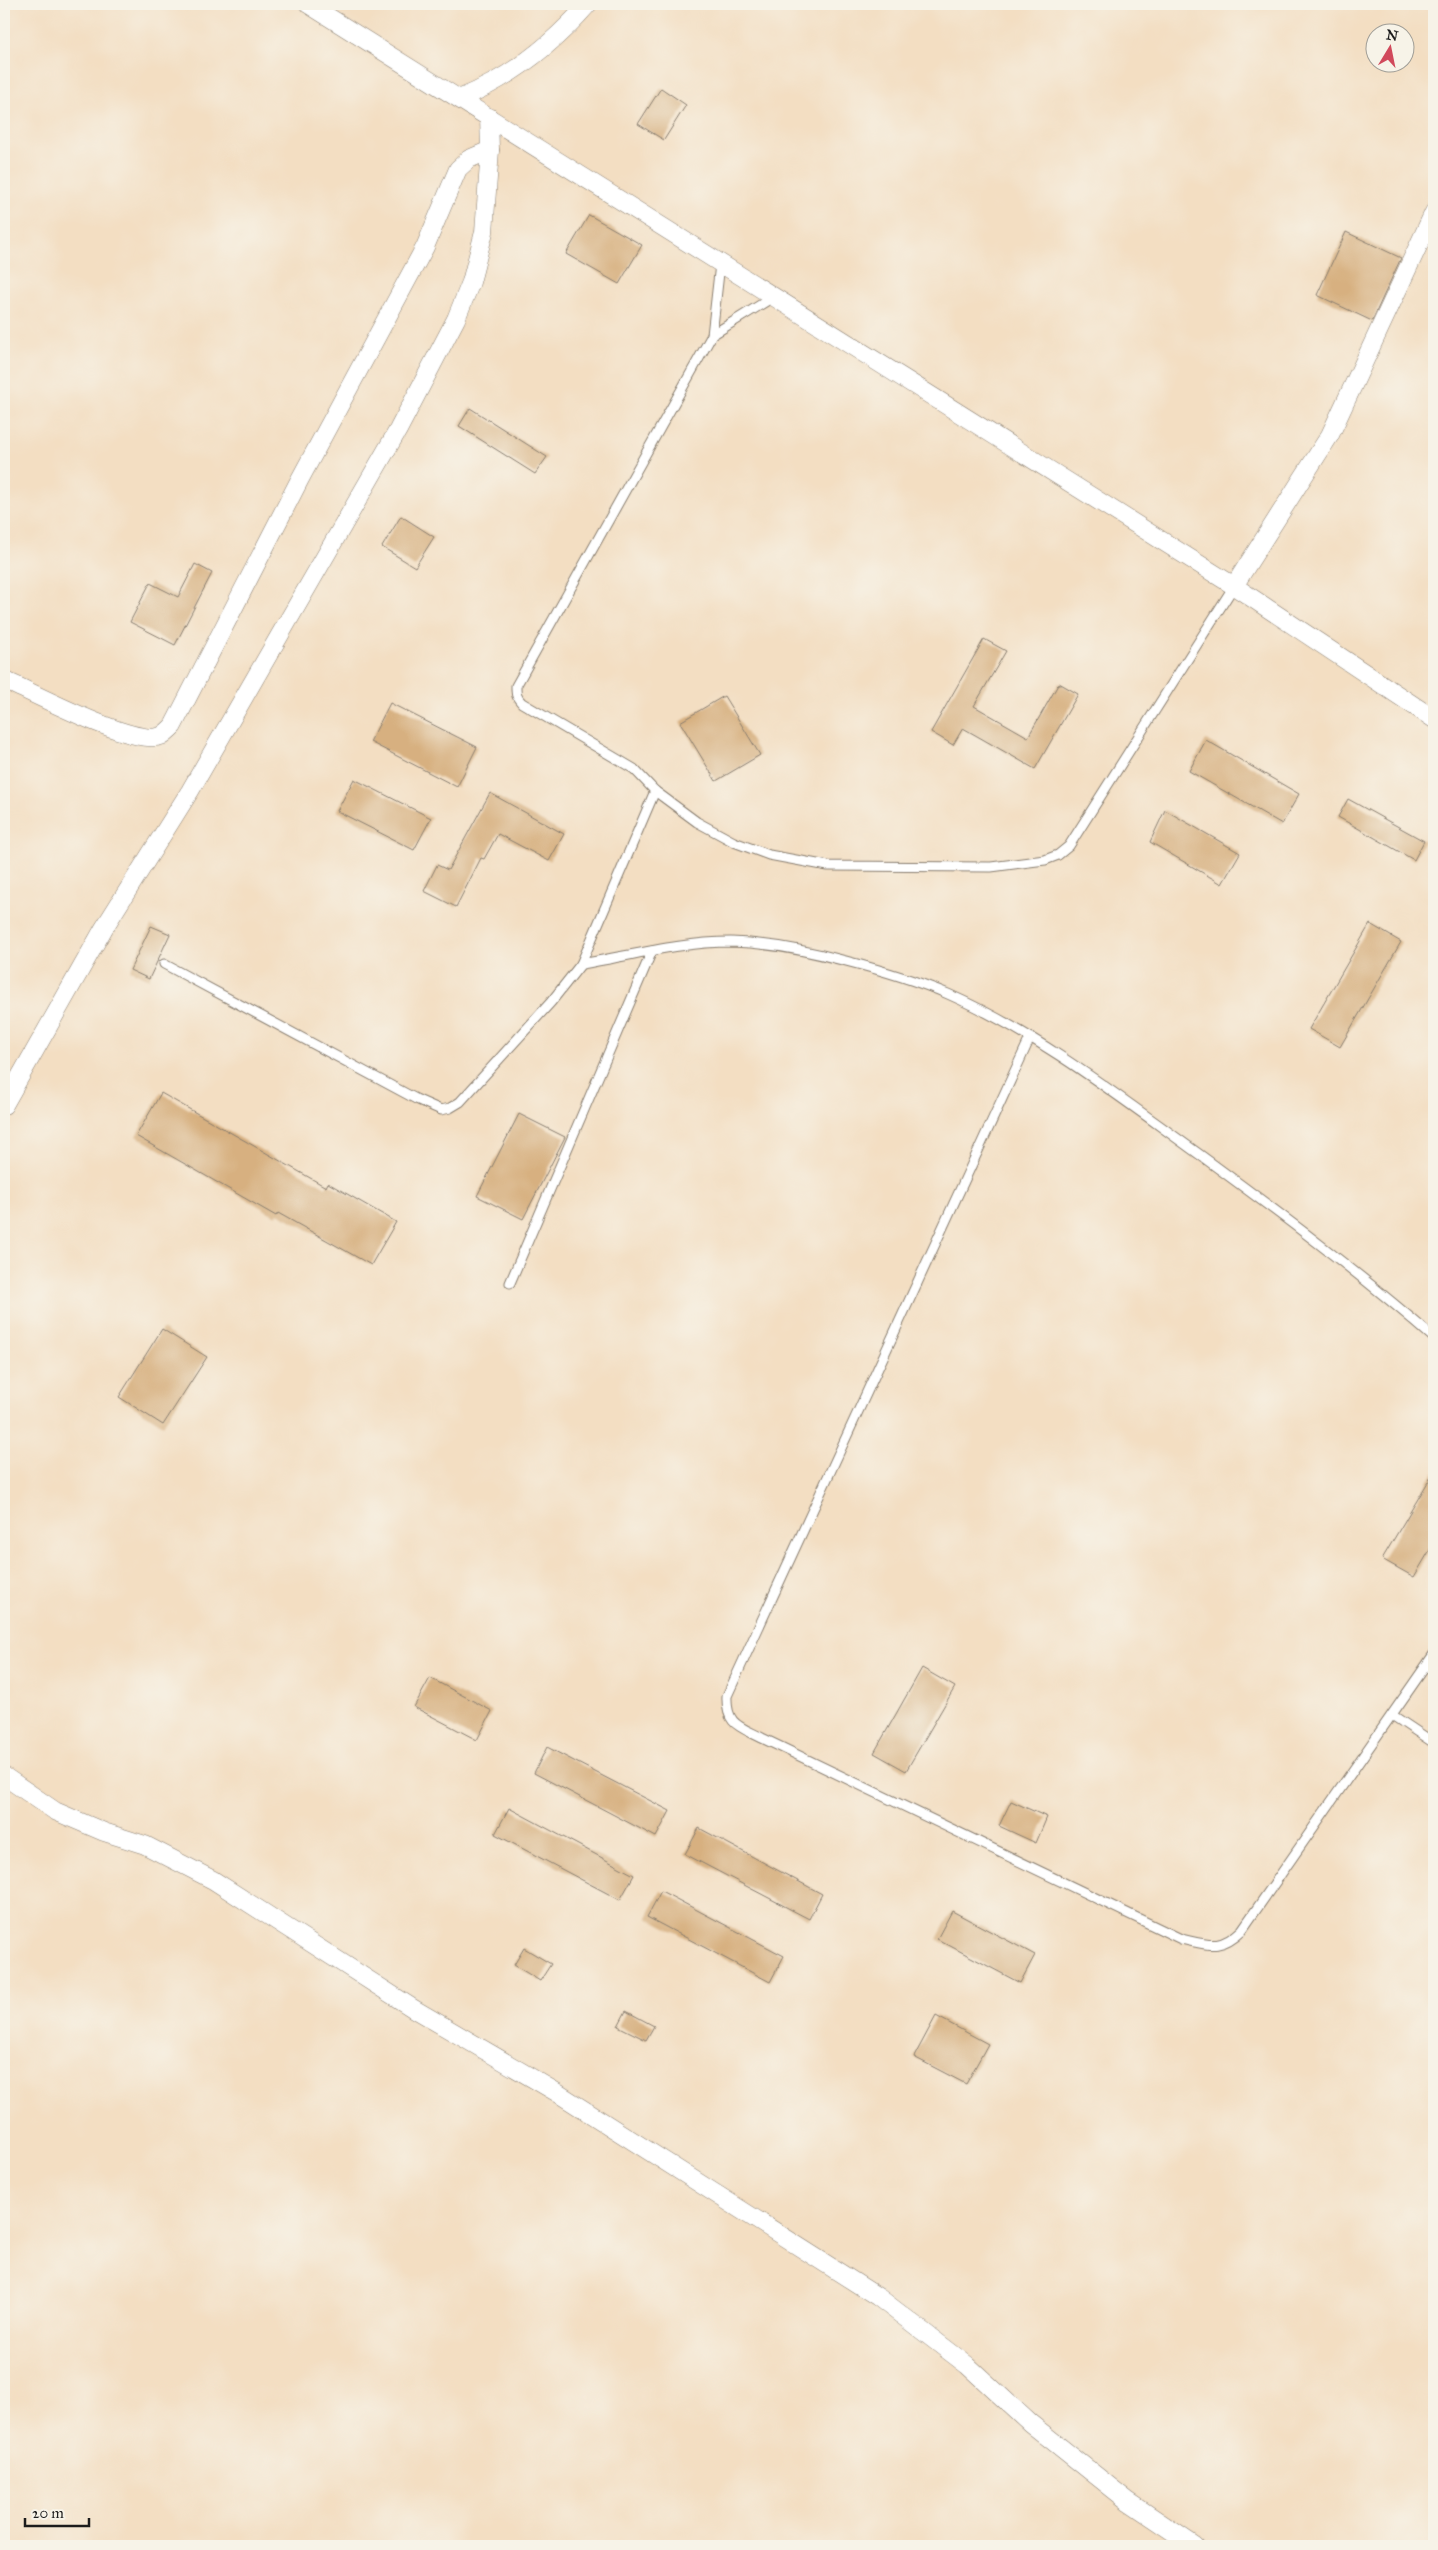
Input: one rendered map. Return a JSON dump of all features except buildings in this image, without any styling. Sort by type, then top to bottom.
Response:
[{"type":"street","points":[[308,4],[461,98],[720,264],[1234,586],[1434,719]]},
{"type":"street","points":[[461,98],[485,88],[530,59],[588,4]]},
{"type":"street","points":[[4,1105],[104,928],[190,791],[398,430],[440,352],[468,290],[479,258],[484,224],[490,150],[488,117]]},
{"type":"street","points":[[4,680],[123,733],[146,737],[162,736],[173,726],[300,478],[425,248],[458,169],[469,159],[490,150]]},
{"type":"street","points":[[1234,586],[1330,435],[1434,212]]},
{"type":"street","points":[[4,1776],[55,1811],[104,1832],[145,1845],[213,1880],[414,2010],[556,2092],[870,2292],[967,2365],[1030,2423],[1128,2501],[1195,2546]]},
{"type":"lane","points":[[720,264],[712,335],[516,686],[517,698],[522,703],[634,769],[655,790],[697,822],[734,842],[769,855],[828,866],[991,867],[1045,860],[1058,855],[1069,846],[1234,586]]},
{"type":"lane","points":[[712,335],[773,297]]},
{"type":"lane","points":[[164,964],[398,1090],[441,1110],[450,1108],[470,1093],[551,1002],[581,964],[655,790]]},
{"type":"lane","points":[[581,964],[652,951],[731,942],[806,950],[896,974],[948,994],[996,1018],[1097,1080],[1235,1181],[1396,1305],[1434,1338]]},
{"type":"lane","points":[[510,1283],[652,951]]},
{"type":"lane","points":[[1030,1038],[727,1696],[726,1712],[734,1723],[762,1738],[1181,1939],[1210,1946],[1229,1942],[1242,1930],[1434,1654]]},
{"type":"lane","points":[[1392,1715],[1434,1743]]}]
